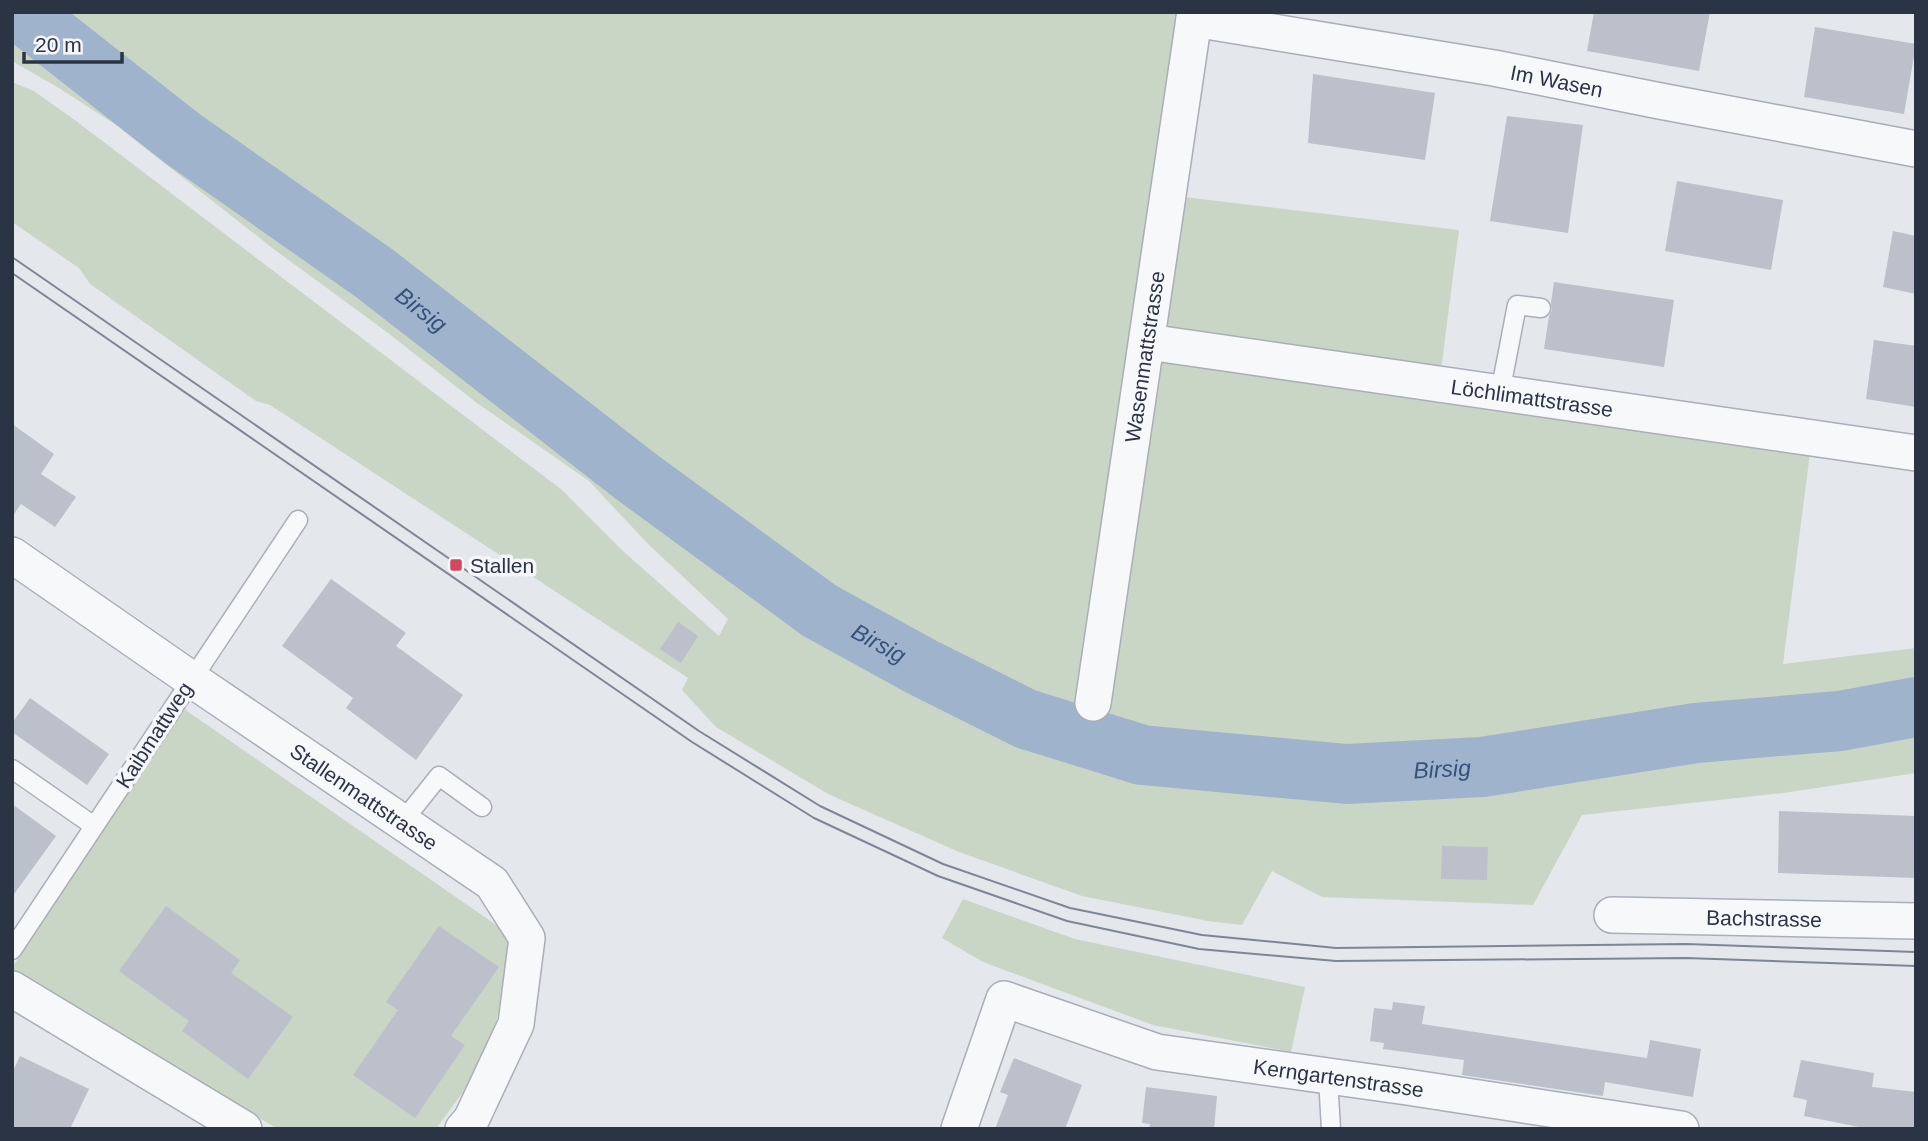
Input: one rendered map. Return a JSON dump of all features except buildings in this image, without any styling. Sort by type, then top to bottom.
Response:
[{"type":"street","name":"Im Wasen","points":[[1194,15],[1494,68],[1916,149]]},
{"type":"street","name":"Wasenmattstrasse","points":[[1093,703],[1194,15]]},
{"type":"street","name":"Löchlimattstrasse","points":[[1148,342],[1916,453]]},
{"type":"street","name":"Stallenmattstrasse","points":[[12,555],[492,883],[527,937],[516,1024],[471,1120],[463,1129]]},
{"type":"street","name":"Bachstrasse","points":[[1612,915],[1916,921]]},
{"type":"street","points":[[12,989],[244,1129]]},
{"type":"street","name":"Kerngartenstrasse","points":[[959,1129],[1004,999],[1157,1052],[1407,1087],[1540,1118],[1681,1129]]},
{"type":"lane","points":[[1500,393],[1517,304],[1541,308]]},
{"type":"lane","name":"Kaibmattweg","points":[[12,950],[298,520]]},
{"type":"lane","points":[[12,769],[94,826]]},
{"type":"lane","points":[[403,821],[439,776],[482,807]]},
{"type":"lane","points":[[1328,1078],[1331,1129]]},
{"type":"green space","points":[[12,12],[1183,12],[1135,355],[1810,453],[1783,664],[1916,648],[1916,773],[1783,793],[1582,815],[1533,905],[1322,897],[1272,871],[1242,925],[1208,921],[1082,896],[959,852],[828,794],[716,727],[682,690],[688,678],[270,405],[256,401],[90,284],[79,268],[12,222],[12,82],[34,91],[76,121],[562,490],[624,552],[719,636],[728,619],[648,544],[589,481],[477,403],[116,125],[12,61]]},
{"type":"green space","points":[[1184,197],[1459,230],[1441,370],[1163,332]]},
{"type":"green space","points":[[181,707],[518,940],[485,1062],[436,1129],[278,1129],[12,973],[12,968]]},
{"type":"green space","points":[[963,899],[1075,939],[1305,987],[1291,1052],[1153,1025],[983,962],[942,938]]},
{"type":"waterway","name":"Birsig","points":[[21,12],[183,139],[374,273],[638,478],[820,611],[922,667],[1026,719],[1142,755],[1347,774],[1482,767],[1696,733],[1840,721],[1916,707]]},
{"type":"tram line","points":[[12,257],[699,731],[820,806],[943,864],[1070,908],[1202,935],[1336,948],[1686,944],[1916,952]]},
{"type":"tram line","points":[[12,273],[692,742],[814,818],[938,876],[1067,921],[1199,949],[1336,961],[1686,958],[1916,966]]},
{"type":"place","name":"Stallen","points":[[456,565]]}]
